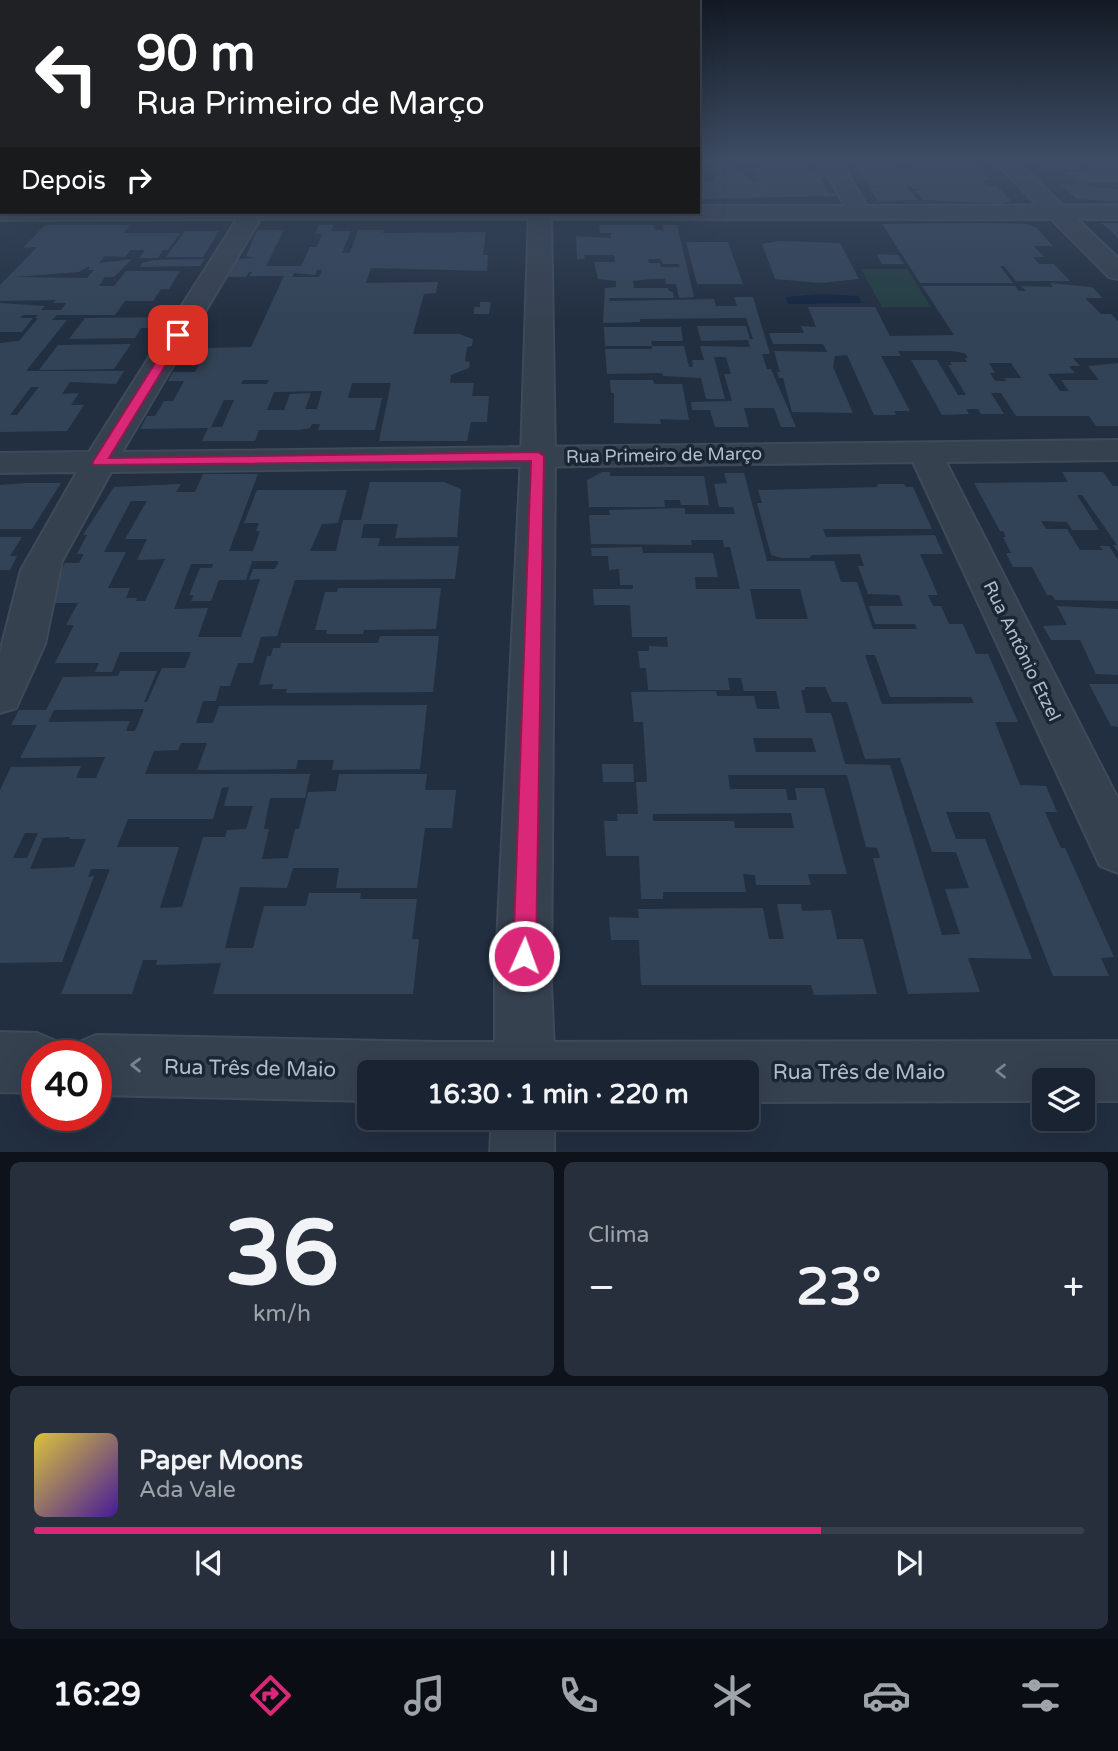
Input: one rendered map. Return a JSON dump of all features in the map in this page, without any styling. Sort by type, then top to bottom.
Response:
[{"type":"street","points":[[0,232],[19,214]]},
{"type":"street","points":[[0,696],[21,650],[34,585],[43,561],[99,463],[253,214]]},
{"type":"street","points":[[525,1060],[523,983],[538,456],[540,214]]},
{"type":"street","points":[[1058,214],[1118,272]]},
{"type":"street","name":"Rua Primeiro de Março","points":[[0,463],[1118,450]]},
{"type":"street","name":"Rua Antônio Etzel","points":[[925,453],[1118,850]]},
{"type":"street","points":[[0,1062],[21,1063]]},
{"type":"street","name":"Rua Três de Maio","points":[[112,1065],[357,1070]]},
{"type":"street","name":"Rua Três de Maio","points":[[759,1072],[1118,1071]]},
{"type":"street","points":[[522,1152],[523,1130]]},
{"type":"green space","points":[[861,269],[907,269],[931,307],[882,307]]},
{"type":"water","points":[[822,294],[858,296],[862,303],[788,304],[785,297]]},
{"type":"building","points":[[1101,223],[1118,223],[1118,238],[1110,230]]},
{"type":"building","points":[[882,224],[1027,224],[1037,228],[1053,246],[1034,246],[1044,257],[1033,257],[1039,264],[1054,264],[1070,281],[1016,281],[1004,266],[1000,266],[1013,283],[920,283]]},
{"type":"building","points":[[130,225],[123,233],[180,233],[168,250],[163,250],[158,258],[139,258],[145,250],[131,250],[125,257],[105,256],[99,263],[132,259],[114,277],[105,277],[99,286],[114,286],[126,271],[180,271],[169,289],[161,289],[153,301],[125,301],[115,315],[57,315],[52,320],[67,320],[26,371],[124,371],[116,384],[70,382],[62,394],[79,393],[71,405],[84,405],[67,431],[0,432],[0,343],[19,341],[38,315],[23,315],[20,318],[33,318],[22,332],[0,332],[0,303],[45,306],[41,310],[61,310],[66,303],[53,303],[56,300],[0,301],[0,285],[37,247],[23,248],[43,227]],"holes":[[[88,267],[88,270],[94,270],[87,278],[14,277],[79,272]],[[31,387],[39,387],[17,415],[10,415]]]},
{"type":"building","points":[[319,225],[334,225],[331,231],[351,231],[342,253],[350,253],[358,230],[384,230],[383,233],[486,232],[483,255],[488,255],[487,271],[371,268],[366,283],[438,282],[436,293],[424,294],[413,334],[459,334],[473,339],[472,346],[467,347],[465,361],[470,362],[469,368],[451,375],[450,383],[474,383],[472,396],[489,396],[487,422],[471,422],[467,441],[379,441],[391,383],[352,383],[348,398],[382,398],[375,430],[318,430],[320,424],[312,424],[310,428],[299,430],[259,430],[255,441],[202,441],[208,428],[140,429],[147,416],[155,416],[164,401],[173,401],[184,381],[168,381],[173,372],[195,372],[207,348],[251,347],[284,276],[249,276],[252,272],[249,272],[246,277],[228,277],[238,259],[254,258],[246,256],[257,230],[284,230],[266,266],[301,266],[310,247],[317,247],[322,234],[315,234]],"holes":[[[317,270],[322,270],[319,277],[292,277],[294,273],[315,275]],[[243,380],[269,380],[267,384],[241,384]],[[322,391],[317,409],[305,409],[311,393],[290,394],[284,410],[267,410],[274,392]],[[224,400],[234,400],[222,427],[211,427]]]},
{"type":"building","points":[[599,225],[653,225],[655,230],[664,230],[662,225],[677,225],[694,297],[679,298],[676,284],[666,284],[665,279],[652,279],[633,281],[634,288],[668,288],[673,292],[674,298],[609,298],[610,301],[714,299],[716,306],[737,306],[734,297],[753,297],[770,354],[762,354],[796,427],[781,427],[774,408],[744,408],[749,427],[715,427],[710,410],[692,410],[691,402],[732,401],[724,374],[731,374],[726,357],[714,357],[725,399],[706,399],[701,378],[663,376],[662,373],[607,374],[605,349],[684,346],[689,367],[693,367],[692,360],[704,360],[700,346],[750,347],[748,340],[701,341],[697,326],[746,326],[750,339],[753,339],[746,318],[640,319],[640,322],[603,323],[605,288],[616,287],[616,281],[598,279],[594,262],[615,262],[614,255],[584,255],[585,259],[577,259],[576,236],[611,238],[611,233],[600,233]],"holes":[[[648,259],[661,259],[662,264],[679,264],[680,267],[661,267],[660,263],[649,263]]]},
{"type":"building","points":[[185,231],[219,231],[203,257],[166,257]]},
{"type":"building","points":[[780,241],[840,243],[859,279],[821,283],[775,279],[762,244]]},
{"type":"building","points":[[686,242],[728,242],[743,284],[697,284]]},
{"type":"building","points":[[876,254],[898,255],[904,264],[882,264]]},
{"type":"building","points":[[205,259],[200,266],[140,267],[142,263],[154,260]]},
{"type":"building","points":[[1050,283],[1092,287],[1103,298],[1085,298],[1101,314],[1111,314],[1118,321],[1118,358],[1073,358],[1080,366],[1069,366],[1075,373],[1048,374],[1060,391],[1069,391],[1061,380],[1099,380],[1088,366],[1118,363],[1118,426],[1096,426],[1089,416],[1016,416],[1001,393],[991,393],[1004,414],[981,414],[978,409],[966,409],[969,414],[942,415],[911,360],[937,360],[958,395],[966,395],[948,365],[952,365],[950,362],[967,362],[965,358],[968,358],[965,353],[951,351],[898,351],[901,356],[881,356],[910,411],[894,411],[896,415],[874,415],[847,355],[835,356],[833,367],[853,413],[792,412],[783,378],[779,378],[777,372],[780,372],[774,351],[827,352],[823,344],[773,344],[769,333],[804,333],[801,326],[816,327],[808,307],[875,307],[890,336],[954,335],[922,286],[1015,286],[1019,291],[1026,291],[1021,286],[1053,287]],"holes":[[[989,363],[1011,363],[1021,378],[995,381],[990,373],[995,373]]]},
{"type":"building","points":[[480,302],[491,302],[489,314],[474,314],[474,307],[480,307]]},
{"type":"building","points":[[168,317],[162,328],[141,328],[135,338],[69,339],[85,318]]},
{"type":"building","points":[[604,327],[681,327],[683,341],[651,341],[652,346],[605,346]]},
{"type":"building","points":[[131,344],[114,369],[39,370],[58,345]]},
{"type":"building","points":[[610,380],[653,380],[654,384],[682,384],[689,420],[660,419],[661,424],[614,423],[614,393],[611,393]]},
{"type":"building","points":[[602,472],[610,472],[610,476],[704,476],[709,505],[681,505],[680,500],[664,500],[665,507],[589,507],[587,480]]},
{"type":"building","points":[[1062,472],[1103,472],[1113,486],[1118,486],[1118,552],[1113,545],[1117,545],[1082,495],[1077,495],[1099,530],[1072,530],[1067,522],[1041,521],[1046,529],[1067,529],[1080,550],[1103,550],[1100,546],[1109,546],[1118,560],[1118,601],[1055,600],[1052,595],[1047,595],[1032,567],[1013,567],[1006,553],[1011,553],[1003,537],[1006,537],[1003,531],[1000,531],[974,483],[1068,482]]},
{"type":"building","points":[[724,473],[744,473],[767,561],[834,561],[841,582],[857,582],[873,629],[917,629],[915,624],[875,624],[869,606],[903,606],[899,595],[868,594],[858,566],[864,566],[860,554],[812,555],[809,558],[782,558],[771,555],[757,503],[762,503],[758,490],[878,487],[877,484],[904,484],[906,487],[913,487],[932,529],[823,529],[826,537],[935,535],[943,554],[920,554],[938,595],[928,595],[933,606],[941,606],[949,624],[963,624],[976,654],[988,654],[1018,722],[995,722],[1020,785],[1046,786],[1057,812],[1045,812],[1061,848],[1065,848],[1114,957],[1101,958],[1109,976],[1053,976],[989,812],[946,812],[956,839],[985,839],[1032,959],[968,958],[980,992],[908,994],[873,858],[880,858],[877,848],[866,847],[847,775],[728,775],[730,789],[786,789],[788,800],[797,800],[795,788],[824,788],[847,874],[808,874],[811,885],[756,885],[755,875],[743,874],[746,892],[663,892],[663,899],[641,899],[639,856],[606,856],[604,821],[618,821],[617,814],[638,814],[636,782],[647,782],[643,722],[634,722],[631,692],[716,691],[717,696],[754,696],[757,709],[780,709],[776,691],[744,691],[741,678],[728,678],[730,690],[648,690],[646,668],[640,668],[638,651],[649,651],[649,646],[668,647],[667,637],[632,637],[630,605],[594,605],[593,589],[633,589],[633,585],[620,585],[619,569],[609,570],[608,556],[592,556],[591,548],[642,547],[643,553],[713,553],[718,577],[695,577],[696,589],[740,589],[730,547],[724,547],[723,540],[691,540],[692,545],[591,544],[589,515],[610,515],[609,510],[685,508],[685,514],[735,514],[733,507],[719,507],[714,484],[727,483]],"holes":[[[750,589],[800,589],[808,619],[756,619]],[[865,655],[875,655],[890,697],[971,697],[974,703],[882,704]],[[805,687],[825,687],[832,702],[847,702],[865,759],[900,758],[932,852],[956,852],[969,888],[945,889],[960,934],[942,935],[890,765],[845,764],[831,713],[806,713],[801,690],[805,690]],[[753,738],[812,738],[816,752],[756,752]],[[791,813],[794,828],[735,828],[734,821],[653,821],[653,814]]]},
{"type":"building","points":[[203,474],[258,474],[229,551],[253,551],[260,531],[256,531],[259,523],[244,523],[257,490],[347,490],[338,523],[322,524],[310,551],[336,551],[343,520],[361,520],[370,482],[444,482],[461,489],[457,537],[395,538],[398,524],[364,524],[361,538],[380,538],[378,546],[459,546],[455,579],[295,580],[277,636],[261,637],[253,663],[238,663],[230,686],[220,686],[216,701],[203,701],[196,723],[213,723],[219,706],[427,705],[420,769],[332,770],[334,760],[298,760],[296,769],[197,770],[207,743],[181,743],[178,750],[154,751],[145,774],[310,774],[305,798],[270,798],[264,829],[269,829],[262,859],[288,858],[295,829],[299,829],[308,792],[336,791],[339,774],[427,774],[425,790],[456,790],[452,828],[425,828],[417,888],[336,888],[339,868],[293,868],[287,888],[240,887],[225,948],[253,948],[264,906],[306,906],[309,893],[361,893],[360,899],[417,899],[412,939],[419,939],[413,994],[213,994],[221,963],[156,965],[157,960],[143,960],[132,994],[61,994],[110,869],[91,869],[88,877],[94,876],[62,962],[0,963],[0,790],[11,767],[81,766],[76,778],[96,778],[105,757],[20,758],[37,725],[11,725],[19,710],[46,710],[63,677],[118,676],[120,671],[157,671],[144,702],[147,702],[162,668],[185,668],[191,652],[120,652],[112,672],[95,672],[99,663],[55,663],[74,625],[66,625],[78,603],[54,603],[54,589],[65,563],[79,563],[84,554],[77,554],[87,535],[83,535],[114,487],[181,484],[176,492],[195,492]],"holes":[[[131,501],[147,501],[125,539],[147,539],[137,560],[165,559],[145,601],[126,598],[130,588],[108,588],[126,552],[104,552]],[[252,561],[279,561],[275,569],[253,569],[249,580],[260,579],[241,637],[198,637],[208,608],[174,609],[191,564],[213,564],[212,568],[200,568],[189,595],[194,595],[191,601],[211,601],[219,580],[246,580]],[[144,709],[135,731],[126,731],[130,721],[48,722],[54,710]],[[229,787],[224,806],[253,806],[246,829],[227,830],[225,837],[203,837],[182,907],[160,908],[179,847],[117,847],[128,819],[213,819],[222,788]],[[25,833],[38,833],[27,858],[13,858]],[[43,838],[86,839],[74,867],[30,869]]]},
{"type":"building","points":[[61,483],[32,529],[0,529],[0,485]]},
{"type":"building","points":[[0,537],[22,537],[10,556],[17,556],[10,570],[0,570]]},
{"type":"building","points":[[338,588],[441,588],[436,629],[364,630],[363,634],[326,634],[327,630],[315,630],[325,592],[337,592]]},
{"type":"building","points":[[1057,606],[1118,609],[1118,675],[1096,674],[1080,640],[1051,640],[1043,626],[1067,625]]},
{"type":"building","points":[[380,636],[439,636],[433,692],[286,693],[287,689],[272,689],[273,684],[259,685],[267,656],[271,656],[273,648],[280,648],[281,643],[378,643]]},
{"type":"building","points":[[1089,684],[1118,684],[1118,727],[1111,726]]},
{"type":"building","points":[[602,764],[633,764],[634,782],[603,782]]},
{"type":"building","points":[[777,904],[801,904],[802,911],[831,910],[837,939],[863,939],[877,994],[814,995],[811,985],[641,985],[639,940],[611,940],[609,917],[639,918],[638,909],[763,908],[769,939],[784,939]]},
{"type":"route","points":[[178,335],[99,463],[538,456],[524,956]]}]
